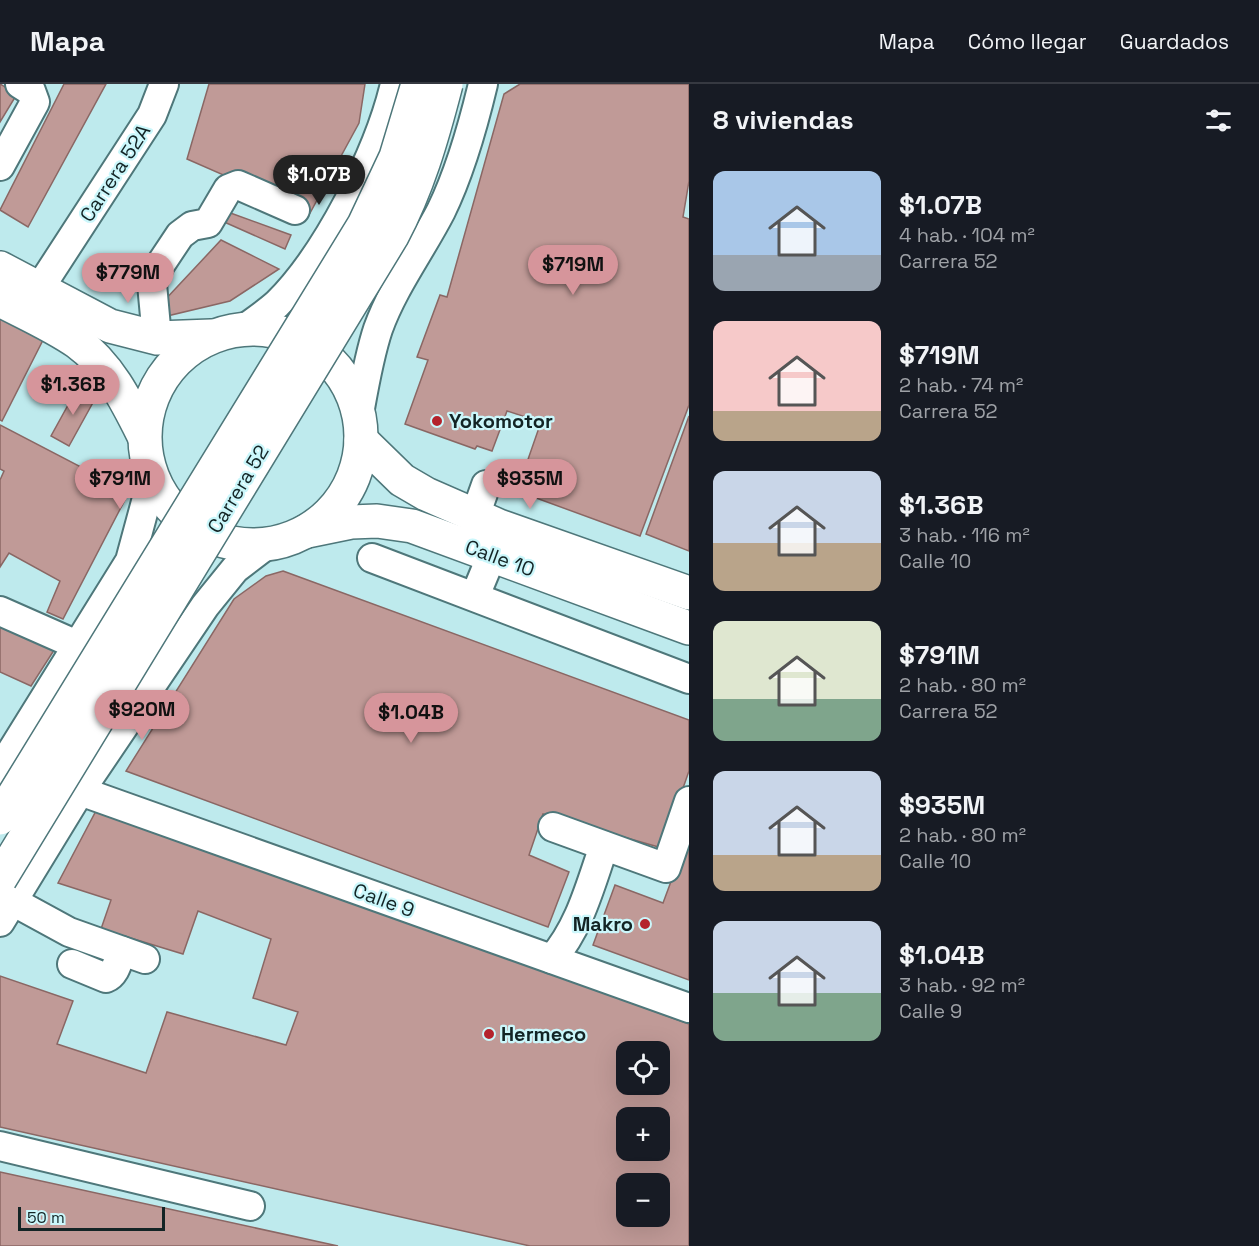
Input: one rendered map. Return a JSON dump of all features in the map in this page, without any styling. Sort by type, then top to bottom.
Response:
[{"type":"main road","name":"Carrera 52","points":[[0,818],[364,225],[396,157],[417,84]]},
{"type":"main road","name":"Carrera 52","points":[[5,901],[392,237],[409,204],[424,162],[446,84]]},
{"type":"main road","points":[[0,268],[110,326],[157,338],[275,331],[304,342],[330,360],[348,385],[360,427],[354,476],[334,508],[306,531],[288,538],[269,543],[243,544],[217,538],[194,527],[173,510],[158,489],[146,450],[123,396],[103,367],[78,343],[0,300]]},
{"type":"main road","points":[[146,450],[148,407],[162,377],[184,353],[228,333]]},
{"type":"main road","name":"Calle 10","points":[[360,427],[402,480],[426,494],[475,516],[689,593]]},
{"type":"main road","name":"Calle 10","points":[[306,531],[351,522],[377,521],[412,526],[689,628]]},
{"type":"street","points":[[0,166],[35,102],[31,91],[20,84]]},
{"type":"street","name":"Carrera 52A","points":[[39,289],[152,115],[164,84]]},
{"type":"street","points":[[228,333],[276,305],[298,280],[333,228],[364,170],[388,113],[395,84]]},
{"type":"street","points":[[360,427],[367,369],[379,328],[405,274],[441,210],[463,153],[483,84]]},
{"type":"street","points":[[157,338],[152,284],[160,265],[186,230],[192,226],[208,223],[228,189],[238,185],[295,210]]},
{"type":"street","points":[[333,228],[336,248],[347,267],[361,276],[383,280],[405,274]]},
{"type":"street","points":[[0,770],[130,561],[147,498],[146,450]]},
{"type":"street","points":[[475,516],[486,485]]},
{"type":"street","points":[[72,964],[106,978],[110,977],[133,955],[69,932],[5,901],[205,606],[235,569],[269,543]]},
{"type":"street","points":[[475,596],[492,555]]},
{"type":"street","points":[[130,561],[146,557],[169,561],[186,572],[205,606]]},
{"type":"street","points":[[372,558],[689,679]]},
{"type":"street","points":[[0,611],[77,645]]},
{"type":"street","name":"Calle 9","points":[[80,791],[689,1008]]},
{"type":"street","points":[[553,827],[666,868],[689,801]]},
{"type":"street","points":[[552,959],[566,943],[577,922],[604,846]]},
{"type":"street","points":[[0,1146],[250,1206]]},
{"type":"building","points":[[0,84],[17,94],[0,122]]},
{"type":"building","points":[[64,84],[106,84],[28,227],[0,210]]},
{"type":"building","points":[[209,84],[365,84],[359,123],[310,213],[187,159]]},
{"type":"building","points":[[520,84],[689,84],[689,181],[683,217],[689,219],[689,405],[640,536],[517,491],[541,422],[507,411],[492,451],[477,446],[475,449],[405,424],[428,360],[417,357],[440,295],[447,297],[504,94]]},
{"type":"building","points":[[225,211],[291,235],[285,249],[222,221]]},
{"type":"building","points":[[221,240],[279,269],[230,301],[167,316],[163,302]]},
{"type":"building","points":[[0,318],[43,340],[2,421],[0,420]]},
{"type":"building","points":[[78,387],[96,397],[69,446],[51,436]]},
{"type":"building","points":[[689,416],[689,551],[646,534]]},
{"type":"building","points":[[0,425],[129,492],[63,619],[47,612],[60,581],[9,553],[0,567],[0,480],[4,471],[0,469]]},
{"type":"building","points":[[283,571],[689,720],[689,771],[662,848],[543,814],[529,855],[569,872],[548,927],[126,771],[234,599],[266,576]]},
{"type":"building","points":[[0,619],[58,644],[31,686],[0,672]]},
{"type":"building","name":"Hermeco","points":[[97,809],[689,1024],[689,1246],[530,1246],[0,1127],[0,976],[73,1001],[57,1044],[146,1073],[167,1012],[286,1045],[298,1012],[253,998],[271,939],[198,911],[183,954],[101,929],[111,900],[58,883]]},
{"type":"building","name":"Makro","points":[[689,833],[689,980],[593,945],[615,885],[663,903]]},
{"type":"building","points":[[0,1172],[338,1246],[0,1246]]},
{"type":"place","name":"Yokomotor","points":[[437,421]]},
{"type":"place","name":"Makro","points":[[645,924]]},
{"type":"place","name":"Hermeco","points":[[489,1034]]}]
